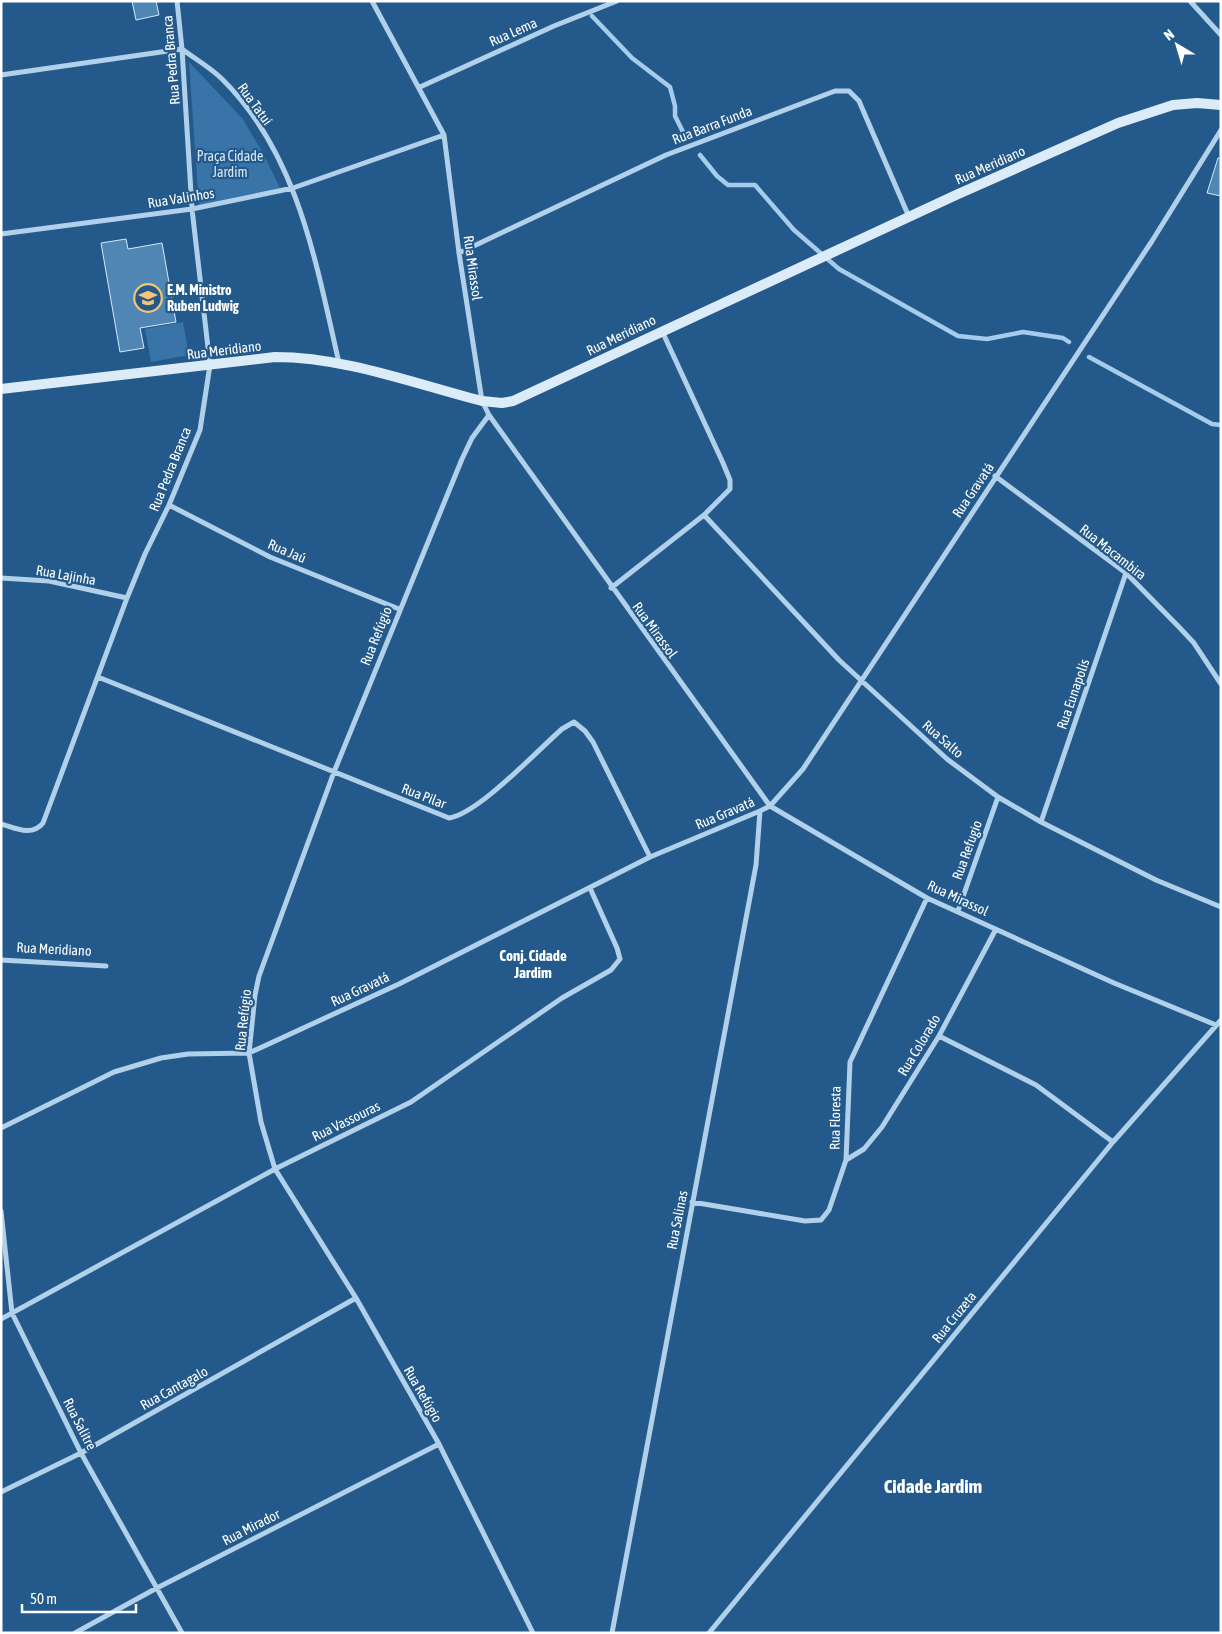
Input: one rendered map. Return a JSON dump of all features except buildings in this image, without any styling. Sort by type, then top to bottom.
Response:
[{"type":"street","name":"Rua Pedra Branca","points":[[1,824],[24,831],[33,830],[39,828],[48,811],[127,598],[145,554],[170,505],[200,430],[210,365],[192,209],[182,49],[177,1]]},
{"type":"street","name":"Rua Mirassol","points":[[372,1],[420,87],[444,135],[459,253],[482,401],[489,415],[611,588],[770,806],[927,898],[1114,983],[1216,1025]]},
{"type":"street","name":"Rua Lema","points":[[420,87],[554,26],[617,1]]},
{"type":"street","points":[[1190,1],[1221,36]]},
{"type":"street","points":[[1,75],[182,49]]},
{"type":"street","name":"Rua Tatuí","points":[[182,49],[221,78],[234,92],[256,121],[293,188],[317,264],[339,364]]},
{"type":"street","name":"Rua Barra Funda","points":[[459,253],[666,155],[835,91],[849,91],[859,101],[909,217]]},
{"type":"street","name":"Rua Meridiano","points":[[1,389],[275,358],[294,358],[339,364],[482,401],[502,403],[526,396],[662,330],[1118,123],[1173,104],[1221,105]]},
{"type":"street","name":"Rua Gravatá","points":[[1,1128],[114,1072],[161,1058],[188,1054],[249,1053],[399,984],[650,857],[770,806],[803,769],[860,680],[1152,241],[1221,130]]},
{"type":"street","name":"Rua Valinhos","points":[[1,234],[192,209],[293,188],[444,135]]},
{"type":"street","points":[[611,588],[704,515],[730,490],[730,480],[662,330]]},
{"type":"street","name":"Rua Refúgio","points":[[489,415],[476,432],[462,459],[399,609],[334,772],[259,976],[255,995],[249,1053],[261,1122],[275,1169],[356,1298],[439,1444],[534,1633]]},
{"type":"street","name":"Rua Macambira","points":[[995,476],[1126,573],[1194,643],[1221,684]]},
{"type":"street","name":"Rua Jaú","points":[[170,505],[270,557],[399,609]]},
{"type":"street","name":"Rua Salto","points":[[704,515],[824,645],[947,759],[998,797],[1041,822],[1156,880],[1221,907]]},
{"type":"street","name":"Rua Eunapolis","points":[[1041,822],[1126,573]]},
{"type":"street","name":"Rua Lajinha","points":[[1,578],[49,581],[127,598]]},
{"type":"street","name":"Rua Pilar","points":[[98,677],[443,816],[456,817],[489,795],[562,729],[574,722],[585,731],[593,742],[650,857]]},
{"type":"street","name":"Rua Refugio","points":[[958,911],[998,797]]},
{"type":"street","name":"Rua Salinas","points":[[612,1633],[756,865],[760,811]]},
{"type":"street","name":"Rua Vassouras","points":[[1,1319],[275,1169],[411,1102],[562,998],[616,966],[620,959],[617,948],[590,888]]},
{"type":"street","name":"Rua Floresta","points":[[692,1202],[815,1222],[824,1218],[829,1210],[846,1160],[850,1062],[927,898]]},
{"type":"street","name":"Rua Colorado","points":[[846,1160],[871,1142],[938,1036],[996,929]]},
{"type":"street","name":"Rua Meridiano","points":[[1,960],[106,966]]},
{"type":"street","name":"Rua Cruzeta","points":[[709,1633],[1113,1142],[1221,1020]]},
{"type":"street","points":[[938,1036],[1036,1085],[1113,1142]]},
{"type":"street","name":"Rua Salitre","points":[[1,1211],[12,1313],[81,1453],[155,1589],[182,1633]]},
{"type":"street","name":"Rua Cantagalo","points":[[1,1492],[81,1453],[356,1298]]},
{"type":"street","name":"Rua Mirador","points":[[75,1633],[155,1589],[439,1444]]},
{"type":"green space","name":"Praça Cidade Jardim","points":[[189,62],[242,118],[263,153],[280,188],[199,206]]},
{"type":"green space","points":[[183,322],[189,355],[151,362],[145,329]]},
{"type":"waterway","points":[[592,16],[632,58],[670,87],[675,106],[675,116],[686,138]]},
{"type":"waterway","points":[[700,155],[717,176],[728,185],[755,185],[794,230],[839,269],[958,336],[987,339],[1023,332],[1063,338],[1069,342]]},
{"type":"waterway","points":[[1089,357],[1212,424],[1221,425]]},
{"type":"place","name":"E.M. Ministro Ruben Ludwig","points":[[148,298]]},
{"type":"district","name":"Conj. Cidade Jardim","points":[[533,964]]},
{"type":"district","name":"Cidade Jardim","points":[[933,1486]]}]
